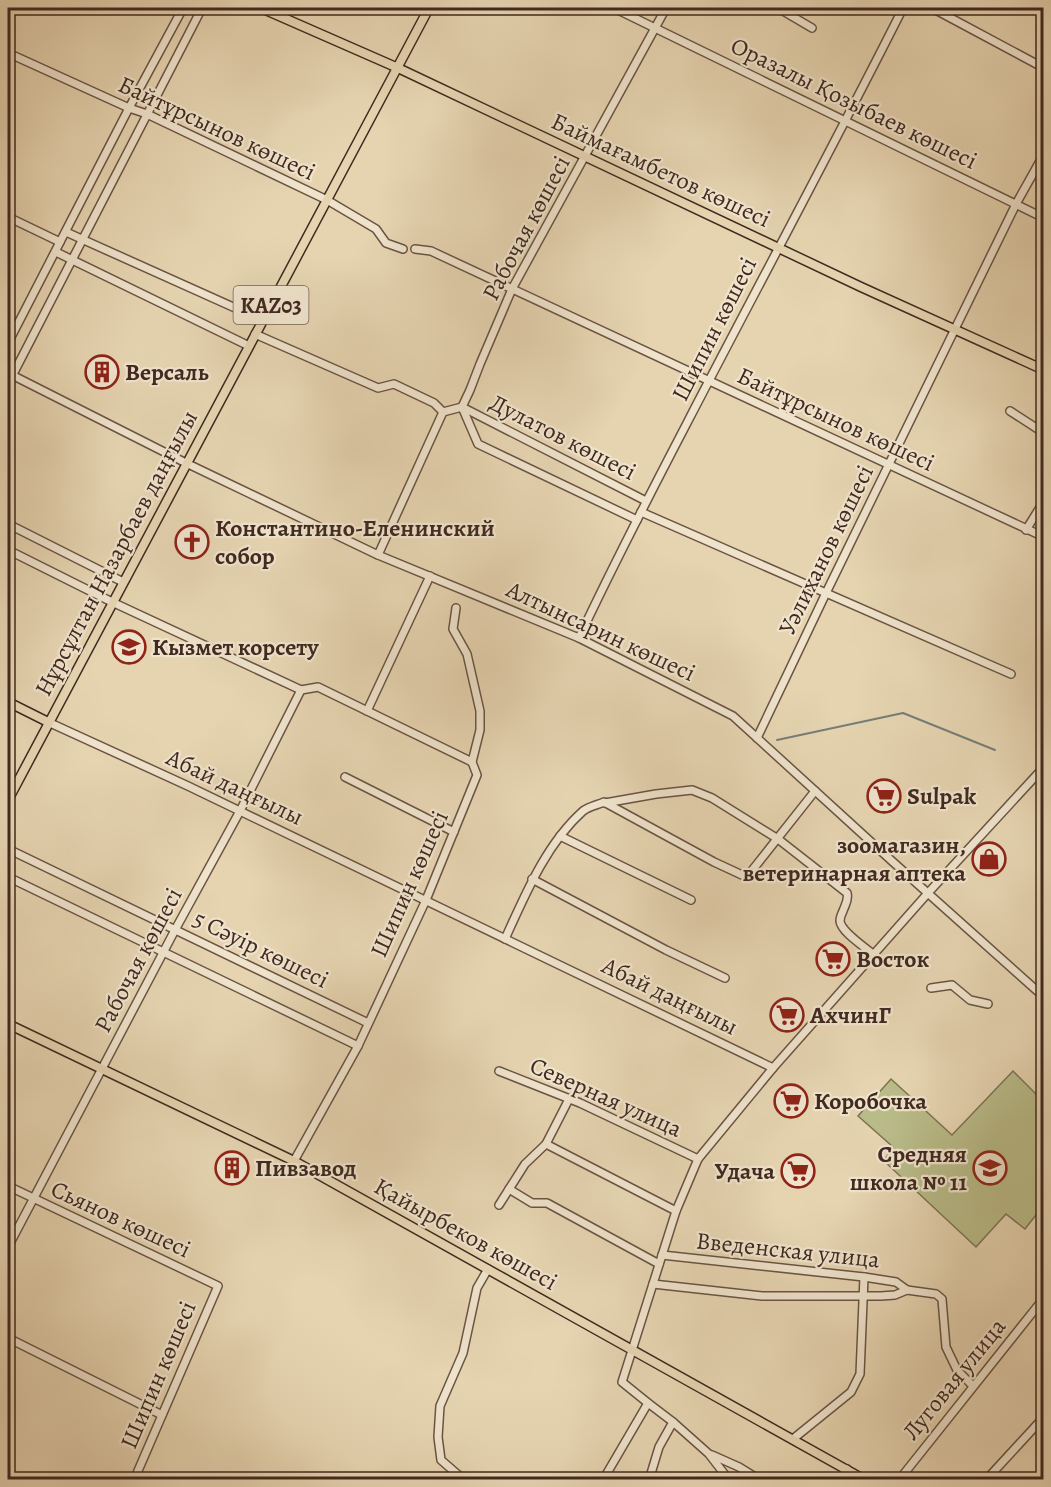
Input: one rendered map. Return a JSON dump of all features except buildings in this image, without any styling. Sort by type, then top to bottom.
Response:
[{"type":"main road","name":"Баймағамбетов көшесі","points":[[261,8],[398,68],[861,287],[1044,370]]},
{"type":"main road","name":"Нұрсұлтан Назарбаев даңғылы","points":[[8,800],[429,8]]},
{"type":"main road","name":"Абай даңғылы","points":[[8,702],[48,722]]},
{"type":"main road","name":"Қайырбеков көшесі","points":[[8,1024],[294,1161],[865,1479]]},
{"type":"street","points":[[8,343],[183,8]]},
{"type":"street","points":[[8,384],[10,374],[72,260],[202,8]]},
{"type":"street","name":"Оразалы Қозыбаев көшесі","points":[[614,8],[1044,218]]},
{"type":"street","name":"Рабочая көшесі","points":[[460,408],[470,390],[512,289],[666,8]]},
{"type":"street","points":[[778,8],[812,28]]},
{"type":"street","name":"Шипин көшесі","points":[[579,638],[646,501],[903,8]]},
{"type":"street","points":[[932,8],[1044,68]]},
{"type":"street","name":"Байтұрсынов көшесі","points":[[8,53],[147,114],[327,200],[376,229],[386,243],[403,249]]},
{"type":"street","name":"Уәлиханов көшесі","points":[[757,738],[1016,204],[1044,154]]},
{"type":"street","points":[[8,217],[60,242]]},
{"type":"street","points":[[66,232],[262,321]]},
{"type":"street","name":"Байтұрсынов көшесі","points":[[415,249],[430,251],[1044,537]]},
{"type":"street","points":[[56,252],[249,346]]},
{"type":"street","points":[[255,334],[378,388],[394,384],[434,403],[446,412]]},
{"type":"street","name":"Алтынсарин көшесі","points":[[10,374],[186,463],[378,555],[579,638],[733,716],[1044,997]]},
{"type":"street","points":[[378,555],[446,412],[460,408]]},
{"type":"street","name":"Дулатов көшесі","points":[[460,408],[646,501]]},
{"type":"street","name":"Дулатов көшесі","points":[[460,408],[478,444],[637,520]]},
{"type":"street","points":[[1010,411],[1044,433]]},
{"type":"street","points":[[1026,530],[1044,501]]},
{"type":"street","name":"Дулатов көшесі","points":[[641,512],[1011,674]]},
{"type":"street","points":[[8,524],[123,582]]},
{"type":"street","points":[[8,550],[112,602],[301,690],[318,687],[472,762]]},
{"type":"street","points":[[367,711],[430,576]]},
{"type":"street","name":"Шипин көшесі","points":[[294,1161],[358,1046],[426,900],[477,776],[472,762],[480,730],[480,711],[467,654],[453,629],[456,608]]},
{"type":"street","name":"Рабочая көшесі","points":[[8,1247],[240,811],[301,690]]},
{"type":"street","name":"Абай даңғылы","points":[[48,722],[188,786],[773,1068]]},
{"type":"street","points":[[729,1479],[710,1454],[622,1382],[676,1211],[698,1159],[773,1068],[928,893],[1044,767]]},
{"type":"street","points":[[345,777],[454,832]]},
{"type":"street","points":[[506,939],[532,879],[560,836],[584,810],[605,802],[692,790],[712,798],[778,839],[847,893],[848,900],[840,917],[842,929],[874,955]]},
{"type":"street","points":[[605,802],[714,862],[746,875],[778,839],[815,791]]},
{"type":"street","points":[[560,836],[691,900]]},
{"type":"street","name":"5 Сәуір көшесі","points":[[8,849],[368,1023]]},
{"type":"street","name":"5 Сәуір көшесі","points":[[8,877],[358,1046]]},
{"type":"street","points":[[532,879],[666,950],[725,978]]},
{"type":"street","points":[[931,988],[952,985],[970,1000],[988,1004]]},
{"type":"street","name":"Северная улица","points":[[499,1071],[569,1099],[698,1159]]},
{"type":"street","points":[[499,1205],[525,1164],[546,1144],[569,1099]]},
{"type":"street","points":[[546,1144],[676,1211]]},
{"type":"street","name":"Сьянов көшесі","points":[[8,1186],[218,1286]]},
{"type":"street","points":[[509,1189],[532,1203],[547,1203],[659,1264]]},
{"type":"street","name":"Введенская улица","points":[[662,1255],[864,1276],[896,1282],[908,1290]]},
{"type":"street","points":[[464,1479],[441,1460],[438,1437],[440,1406],[463,1353],[477,1288],[488,1269]]},
{"type":"street","points":[[793,1439],[851,1392],[860,1374],[864,1276]]},
{"type":"street","points":[[653,1284],[762,1296],[895,1295],[908,1290],[936,1294],[942,1302],[946,1347],[957,1370],[973,1386]]},
{"type":"street","name":"Шипин көшесі","points":[[134,1479],[218,1286]]},
{"type":"street","name":"Луговая улица","points":[[898,1479],[1041,1300]]},
{"type":"street","points":[[8,1338],[162,1414]]},
{"type":"street","points":[[603,1479],[648,1403]]},
{"type":"street","points":[[986,1479],[1044,1416]]},
{"type":"street","points":[[649,1479],[659,1447],[673,1422]]},
{"type":"street","points":[[710,1454],[760,1479]]},
{"type":"street","points":[[841,1479],[847,1469]]},
{"type":"green space","points":[[1013,1071],[1043,1101],[1043,1206],[1025,1229],[1006,1214],[976,1247],[884,1161],[893,1147],[858,1116],[891,1079],[952,1135]]},
{"type":"waterway","points":[[777,740],[903,713],[995,750]]},
{"type":"place","name":"Версаль","points":[[102,372]]},
{"type":"place","name":"Константино-Еленинский собор","points":[[192,542]]},
{"type":"place","name":"Кызмет корсету","points":[[129,647]]},
{"type":"place","name":"Sulpak","points":[[884,796]]},
{"type":"place","name":"зоомагазин, ветеринарная аптека","points":[[989,859]]},
{"type":"place","name":"Восток","points":[[833,959]]},
{"type":"place","name":"АхчинГ","points":[[787,1015]]},
{"type":"place","name":"Коробочка","points":[[791,1101]]},
{"type":"place","name":"Пивзавод","points":[[232,1168]]},
{"type":"place","name":"Средняя школа № 11","points":[[990,1168]]},
{"type":"place","name":"Удача","points":[[798,1171]]}]
